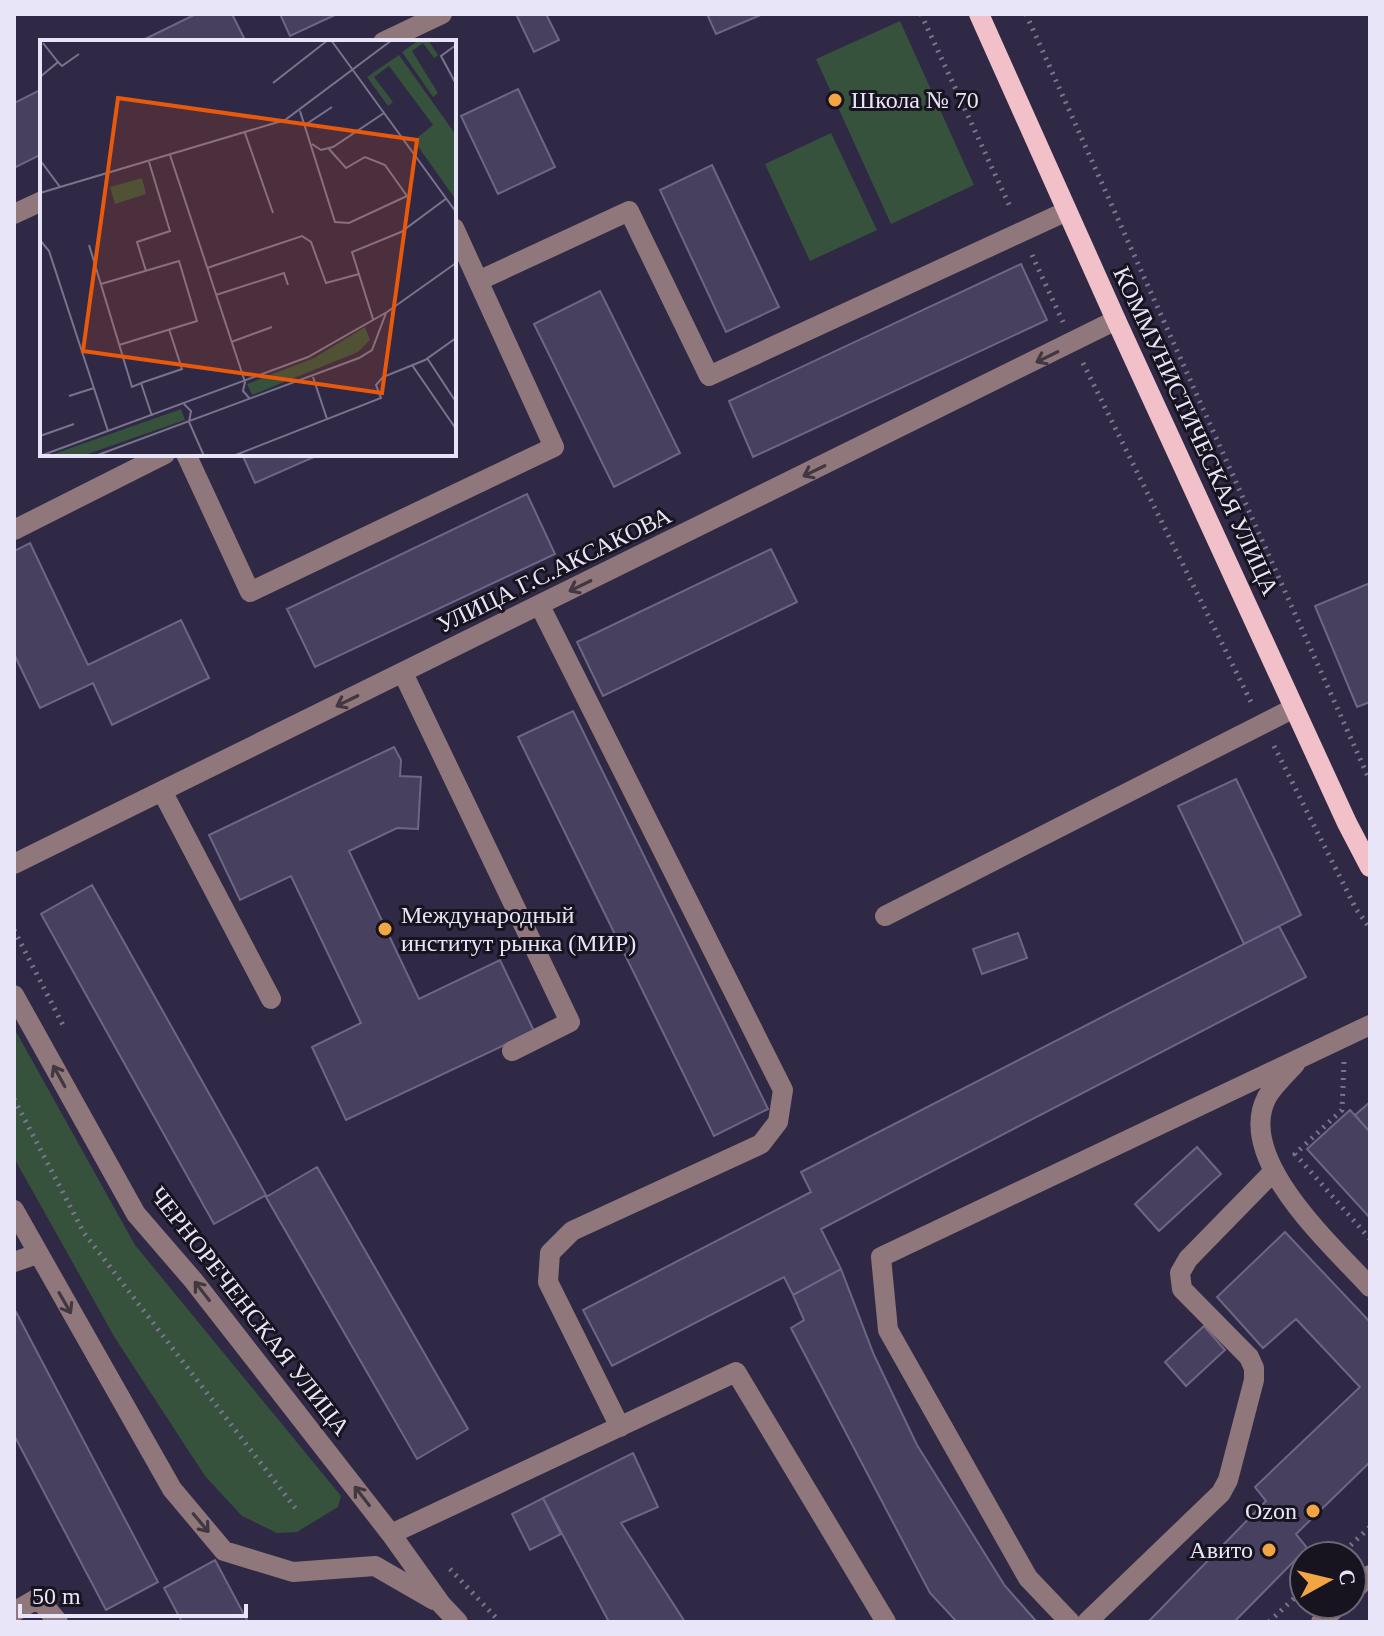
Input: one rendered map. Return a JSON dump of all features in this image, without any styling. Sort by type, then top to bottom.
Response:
[{"type":"main road","name":"КОММУНИСТИЧЕСКАЯ УЛИЦА","points":[[979,14],[1116,320],[1370,867]]},
{"type":"street","points":[[387,40],[442,14]]},
{"type":"street","points":[[14,214],[40,202]]},
{"type":"street","points":[[478,281],[629,211],[709,376],[1067,211]]},
{"type":"street","points":[[187,456],[250,592],[554,447],[456,232]]},
{"type":"street","name":"УЛИЦА Г.С.АКСАКОВА","points":[[14,864],[1073,344],[1116,320]]},
{"type":"street","points":[[14,530],[161,456]]},
{"type":"street","points":[[540,606],[783,1090],[778,1122],[761,1144],[572,1231],[550,1253],[548,1282],[620,1427]]},
{"type":"street","points":[[403,673],[570,1022],[512,1051]]},
{"type":"street","points":[[885,916],[1294,708]]},
{"type":"street","points":[[162,791],[271,999]]},
{"type":"street","name":"ЧЕРНОРЕЧЕНСКАЯ УЛИЦА","points":[[14,995],[136,1214],[193,1280],[391,1534],[441,1604],[458,1622]]},
{"type":"street","points":[[1070,1622],[1028,1578],[888,1330],[881,1257],[1370,1025]]},
{"type":"street","points":[[1300,1058],[1266,1098],[1261,1126],[1265,1153],[1283,1191],[1370,1287]]},
{"type":"street","points":[[1087,1622],[1221,1493],[1228,1480],[1254,1380],[1254,1368],[1249,1357],[1182,1289],[1180,1273],[1188,1259],[1274,1171]]},
{"type":"street","name":"ЧЕРНОРЕЧЕНСКАЯ УЛИЦА","points":[[14,1210],[172,1489],[224,1551],[293,1572],[375,1566],[441,1604]]},
{"type":"street","points":[[14,1262],[37,1254]]},
{"type":"street","points":[[391,1534],[736,1372],[886,1622]]},
{"type":"street","points":[[14,1612],[38,1598],[58,1622]]},
{"type":"path","points":[[921,14],[1073,344],[1356,909],[1370,928]]},
{"type":"path","points":[[1026,14],[1370,781]]},
{"type":"path","points":[[14,930],[71,1041]]},
{"type":"path","points":[[1357,1055],[1344,1061],[1342,1110],[1295,1154],[1370,1239]]},
{"type":"path","points":[[14,1099],[84,1233],[296,1509]]},
{"type":"path","points":[[442,1559],[500,1622]]},
{"type":"path","points":[[1269,1622],[1288,1604]]},
{"type":"green space","points":[[900,21],[974,185],[891,224],[816,59]]},
{"type":"green space","points":[[831,133],[877,230],[810,261],[765,164]]},
{"type":"green space","points":[[14,1028],[135,1245],[341,1496],[338,1507],[297,1532],[277,1533],[242,1516],[205,1476],[115,1338],[14,1158]]},
{"type":"building","points":[[196,14],[232,14],[245,40],[143,40]]},
{"type":"building","points":[[280,14],[337,14],[290,36]]},
{"type":"building","points":[[516,14],[546,14],[559,40],[534,52]]},
{"type":"building","points":[[707,14],[763,14],[716,34]]},
{"type":"building","points":[[518,89],[555,167],[498,194],[461,116]]},
{"type":"building","points":[[40,90],[40,155],[14,168],[14,103]]},
{"type":"building","points":[[712,165],[779,307],[726,332],[660,190]]},
{"type":"building","points":[[1021,264],[1047,320],[753,457],[729,401]]},
{"type":"building","points":[[600,291],[680,453],[614,487],[534,324]]},
{"type":"building","points":[[243,456],[314,456],[314,457],[255,483]]},
{"type":"building","points":[[527,494],[555,554],[315,667],[287,609]]},
{"type":"building","points":[[30,543],[88,665],[181,620],[209,678],[112,725],[93,683],[40,708],[14,654],[14,551]]},
{"type":"building","points":[[771,549],[797,602],[603,696],[577,642]]},
{"type":"building","points":[[1370,583],[1370,702],[1357,707],[1315,606]]},
{"type":"building","points":[[573,711],[768,1109],[714,1136],[518,737]]},
{"type":"building","points":[[394,747],[401,760],[400,776],[421,777],[418,829],[397,828],[349,851],[419,999],[500,960],[534,1031],[346,1120],[312,1047],[361,1023],[291,876],[240,900],[209,835]]},
{"type":"building","points":[[1236,779],[1301,915],[1244,944],[1178,806]]},
{"type":"building","points":[[92,885],[266,1195],[214,1224],[41,914]]},
{"type":"building","points":[[1279,926],[1306,977],[821,1229],[841,1269],[793,1295],[784,1277],[612,1366],[583,1310],[811,1192],[801,1172]]},
{"type":"building","points":[[1018,933],[1027,958],[982,974],[973,949]]},
{"type":"building","points":[[1370,1102],[1370,1132],[1355,1115]]},
{"type":"building","points":[[1350,1110],[1370,1132],[1370,1218],[1307,1149]]},
{"type":"building","points":[[1197,1147],[1221,1174],[1159,1231],[1135,1204]]},
{"type":"building","points":[[317,1167],[468,1429],[417,1459],[266,1197]]},
{"type":"building","points":[[1285,1232],[1370,1322],[1370,1462],[1296,1534],[1301,1540],[1288,1540],[1288,1567],[1234,1622],[1148,1622],[1266,1501],[1255,1487],[1360,1387],[1296,1319],[1263,1348],[1217,1297]]},
{"type":"building","points":[[841,1269],[874,1355],[917,1445],[1005,1586],[1037,1622],[957,1622],[930,1593],[791,1328],[804,1320],[793,1295]]},
{"type":"building","points":[[16,1312],[158,1582],[106,1610],[14,1435]]},
{"type":"building","points":[[1204,1326],[1225,1350],[1186,1386],[1165,1362]]},
{"type":"building","points":[[633,1453],[658,1507],[621,1523],[685,1622],[609,1622],[543,1498]]},
{"type":"building","points":[[543,1498],[561,1534],[530,1550],[512,1514]]},
{"type":"building","points":[[215,1560],[248,1622],[182,1622],[164,1588]]},
{"type":"place","name":"Школа № 70","points":[[835,100]]},
{"type":"place","name":"Международный институт рынка (МИР)","points":[[385,929]]},
{"type":"place","name":"Ozon","points":[[1313,1511]]},
{"type":"place","name":"Авито","points":[[1269,1550]]}]
